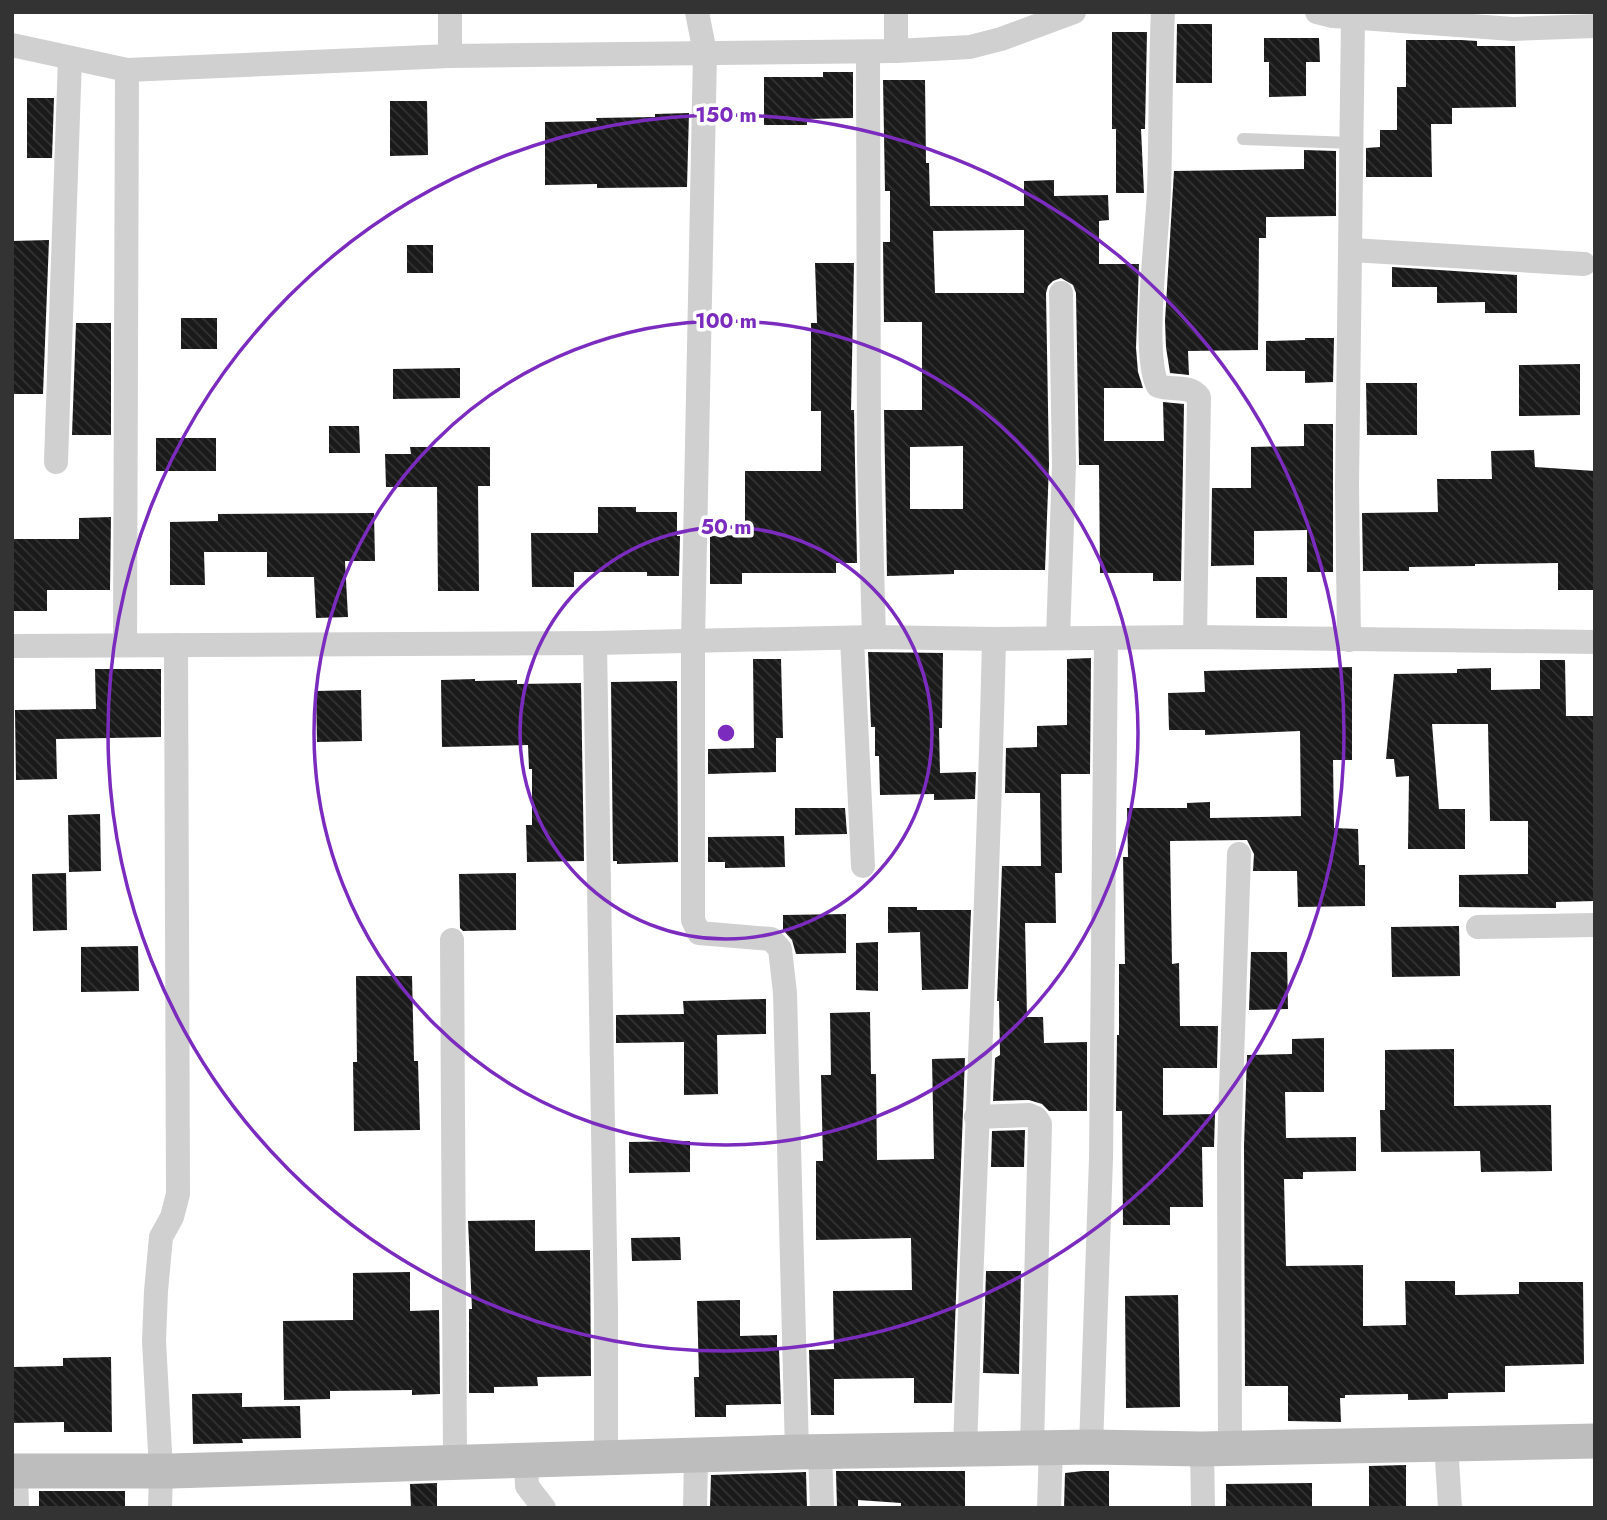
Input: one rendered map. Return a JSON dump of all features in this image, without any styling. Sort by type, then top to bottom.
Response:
[{"type":"street","points":[[450,12],[450,56]]},
{"type":"street","points":[[697,12],[705,53],[693,641],[693,920],[699,933],[771,939],[780,949],[785,993],[808,1452],[822,1508]]},
{"type":"street","points":[[896,12],[896,51]]},
{"type":"street","points":[[12,45],[127,70],[450,56],[868,52],[971,47],[1011,24],[1074,12]]},
{"type":"street","points":[[1163,12],[1159,189],[1151,323],[1153,377],[1158,386],[1195,392],[1199,397],[1195,637]]},
{"type":"street","points":[[1317,12],[1513,29],[1563,20],[1595,26]]},
{"type":"street","points":[[1349,640],[1353,17]]},
{"type":"street","points":[[863,866],[863,638],[869,458],[868,52]]},
{"type":"street","points":[[56,462],[70,58]]},
{"type":"street","points":[[125,644],[127,70]]},
{"type":"street","points":[[1352,250],[1584,264]]},
{"type":"street","points":[[1058,637],[1063,501],[1061,293]]},
{"type":"street","points":[[12,646],[1058,637],[1595,642]]},
{"type":"street","points":[[1091,1447],[1101,1159],[1106,638]]},
{"type":"street","points":[[965,1449],[976,1117],[989,873],[994,639]]},
{"type":"street","points":[[595,643],[606,1285],[606,1459]]},
{"type":"street","points":[[160,1508],[161,1470],[154,1341],[156,1292],[161,1237],[172,1217],[178,1194],[176,645]]},
{"type":"street","points":[[1202,1508],[1216,1448],[1240,855]]},
{"type":"street","points":[[1478,927],[1595,925]]},
{"type":"street","points":[[452,940],[455,1460]]},
{"type":"street","points":[[976,1117],[1029,1115],[1036,1118],[1040,1124],[1041,1448],[1049,1508]]},
{"type":"street","points":[[17,1508],[14,1472],[808,1452],[1595,1441]]},
{"type":"street","points":[[1446,1443],[1450,1508]]},
{"type":"street","points":[[695,1508],[696,1456]]},
{"type":"street","points":[[526,1460],[527,1486],[544,1508]]},
{"type":"lane","points":[[1242,139],[1352,143]]},
{"type":"building","points":[[1177,24],[1212,24],[1212,83],[1176,83]]},
{"type":"building","points":[[1112,32],[1147,32],[1145,129],[1141,129],[1144,193],[1116,193],[1116,129],[1112,129]]},
{"type":"building","points":[[1264,38],[1319,38],[1320,62],[1306,62],[1306,96],[1269,97],[1269,62],[1264,62]]},
{"type":"building","points":[[1406,40],[1461,40],[1477,41],[1477,46],[1515,46],[1516,107],[1452,108],[1452,124],[1431,124],[1432,177],[1366,177],[1366,148],[1380,147],[1380,130],[1397,130],[1397,87],[1406,87]]},
{"type":"building","points":[[823,72],[853,72],[853,118],[807,119],[807,125],[764,125],[764,77],[823,77]]},
{"type":"building","points":[[883,80],[925,80],[926,163],[929,163],[930,206],[1024,206],[1024,181],[1054,180],[1054,196],[1108,195],[1109,220],[1099,221],[1099,264],[1139,264],[1136,348],[1138,372],[1143,388],[1104,388],[1104,441],[1164,441],[1163,402],[1184,404],[1181,581],[1153,581],[1153,573],[1100,573],[1099,465],[1079,465],[1076,293],[1073,285],[1061,278],[1048,286],[1046,293],[1049,465],[1045,570],[954,570],[954,574],[887,576],[884,410],[922,410],[922,322],[884,322],[883,242],[890,242],[890,191],[885,191]],"holes":[[[1024,230],[1024,293],[935,293],[933,231]],[[963,446],[963,509],[910,509],[910,447]]]},
{"type":"building","points":[[27,98],[54,98],[52,158],[27,158]]},
{"type":"building","points":[[390,101],[427,101],[428,155],[390,156]]},
{"type":"building","points":[[689,113],[687,187],[597,188],[597,184],[545,185],[545,122],[597,121],[596,118],[655,117],[655,114]]},
{"type":"building","points":[[1304,150],[1336,151],[1336,216],[1266,217],[1266,238],[1259,238],[1258,350],[1188,351],[1189,375],[1170,373],[1165,321],[1174,171],[1304,169]]},
{"type":"building","points":[[49,240],[43,394],[12,394],[12,241]]},
{"type":"building","points":[[407,245],[433,245],[433,273],[407,273]]},
{"type":"building","points":[[815,263],[854,263],[851,410],[854,410],[857,563],[836,563],[836,573],[742,573],[742,584],[710,584],[710,536],[745,535],[745,471],[821,471],[821,411],[811,411],[811,323],[817,323]]},
{"type":"building","points":[[1392,267],[1517,275],[1517,313],[1485,313],[1485,302],[1437,303],[1437,287],[1392,287]]},
{"type":"building","points":[[181,318],[217,318],[217,349],[181,349]]},
{"type":"building","points":[[76,323],[111,323],[111,435],[72,435]]},
{"type":"building","points":[[1334,338],[1333,382],[1305,383],[1305,371],[1266,371],[1266,341]]},
{"type":"building","points":[[1580,364],[1580,415],[1519,416],[1519,365]]},
{"type":"building","points":[[460,368],[460,398],[393,399],[393,369]]},
{"type":"building","points":[[1366,383],[1417,383],[1417,435],[1367,435]]},
{"type":"building","points":[[1304,424],[1333,424],[1333,572],[1307,572],[1307,530],[1254,531],[1254,565],[1211,566],[1212,488],[1251,488],[1251,447],[1304,446]]},
{"type":"building","points":[[329,426],[359,426],[360,453],[329,453]]},
{"type":"building","points":[[156,438],[216,438],[216,471],[156,471]]},
{"type":"building","points":[[410,447],[490,447],[490,486],[478,486],[479,591],[438,591],[437,487],[386,487],[385,454],[411,454]]},
{"type":"building","points":[[1534,450],[1535,467],[1595,471],[1595,590],[1558,590],[1558,563],[1475,564],[1409,567],[1409,571],[1363,571],[1362,513],[1438,512],[1437,479],[1492,479],[1491,451]]},
{"type":"building","points":[[598,507],[636,507],[636,512],[677,512],[677,536],[680,536],[679,576],[647,576],[647,572],[574,572],[574,587],[532,587],[531,533],[598,533]]},
{"type":"building","points":[[374,513],[375,561],[345,561],[348,617],[316,618],[314,577],[267,577],[267,552],[204,552],[205,585],[170,585],[170,522],[218,521],[218,514]]},
{"type":"building","points":[[111,517],[110,590],[47,590],[47,611],[12,611],[12,539],[79,539],[79,518]]},
{"type":"building","points":[[1256,577],[1287,577],[1287,618],[1256,618]]},
{"type":"building","points":[[868,652],[943,653],[942,728],[939,728],[940,773],[976,772],[975,799],[934,800],[934,794],[880,795],[879,756],[875,756],[875,727],[871,727]]},
{"type":"building","points":[[1091,658],[1090,774],[1061,774],[1062,873],[1055,873],[1056,923],[1025,923],[1027,1017],[1043,1017],[1044,1043],[1087,1042],[1087,1111],[1049,1111],[1042,1104],[1029,1100],[993,1101],[995,1058],[1000,1055],[997,1001],[1002,866],[1041,866],[1040,793],[1005,793],[1006,748],[1037,747],[1037,726],[1067,725],[1067,659]]},
{"type":"building","points":[[753,659],[781,659],[783,738],[776,738],[776,772],[708,774],[708,749],[754,748]]},
{"type":"building","points":[[1540,660],[1565,660],[1566,716],[1595,716],[1595,901],[1556,902],[1556,908],[1459,907],[1459,875],[1528,874],[1528,821],[1490,821],[1488,724],[1432,724],[1439,809],[1465,809],[1465,849],[1408,849],[1409,776],[1396,777],[1394,759],[1386,759],[1394,674],[1457,673],[1457,669],[1491,668],[1491,690],[1540,689]]},
{"type":"building","points":[[1352,667],[1352,760],[1333,760],[1334,828],[1358,829],[1359,865],[1365,865],[1365,906],[1298,907],[1297,871],[1253,871],[1254,854],[1247,840],[1170,841],[1172,964],[1179,963],[1180,1026],[1218,1026],[1217,1068],[1163,1068],[1163,1115],[1215,1114],[1214,1147],[1202,1147],[1203,1207],[1170,1207],[1170,1225],[1123,1225],[1122,1111],[1116,1111],[1119,964],[1125,964],[1123,857],[1128,857],[1127,808],[1187,808],[1187,803],[1210,802],[1210,818],[1301,816],[1300,731],[1205,735],[1205,730],[1169,730],[1168,693],[1205,692],[1204,671]]},
{"type":"building","points":[[95,669],[161,669],[161,737],[56,739],[57,779],[16,780],[15,710],[96,709]]},
{"type":"building","points":[[441,680],[517,680],[517,684],[581,683],[584,861],[527,862],[526,825],[532,825],[532,769],[529,769],[528,745],[442,747]]},
{"type":"building","points":[[677,681],[678,862],[617,864],[617,861],[613,861],[611,682]]},
{"type":"building","points":[[361,690],[362,741],[317,742],[316,691]]},
{"type":"building","points":[[795,808],[845,808],[847,834],[795,835]]},
{"type":"building","points":[[100,814],[101,871],[69,872],[68,815]]},
{"type":"building","points":[[784,836],[785,867],[725,868],[725,862],[708,862],[708,837]]},
{"type":"building","points":[[66,873],[67,930],[33,931],[32,874]]},
{"type":"building","points":[[516,873],[516,930],[463,931],[460,928],[459,874]]},
{"type":"building","points":[[888,907],[971,910],[968,989],[922,990],[920,932],[888,933]]},
{"type":"building","points":[[846,914],[846,953],[796,954],[792,940],[783,930],[783,915]]},
{"type":"building","points":[[1459,926],[1460,976],[1392,977],[1391,927]]},
{"type":"building","points":[[878,942],[878,991],[856,990],[856,943]]},
{"type":"building","points":[[138,946],[139,991],[81,992],[81,947]]},
{"type":"building","points":[[1251,952],[1287,952],[1288,1009],[1249,1010]]},
{"type":"building","points":[[356,976],[412,976],[414,1061],[418,1061],[420,1130],[354,1131],[353,1062],[357,1062]]},
{"type":"building","points":[[766,999],[766,1034],[717,1035],[718,1094],[684,1095],[684,1042],[616,1043],[616,1015],[684,1014],[683,1001]]},
{"type":"building","points":[[870,1012],[871,1074],[876,1074],[877,1160],[934,1159],[932,1059],[965,1058],[952,1403],[914,1403],[914,1378],[834,1379],[834,1415],[811,1415],[809,1350],[834,1349],[833,1291],[912,1290],[911,1238],[816,1240],[816,1161],[823,1161],[821,1075],[831,1075],[830,1013]]},
{"type":"building","points":[[1324,1038],[1324,1092],[1285,1092],[1286,1138],[1356,1137],[1356,1171],[1303,1172],[1303,1179],[1284,1179],[1286,1266],[1363,1265],[1363,1326],[1406,1325],[1405,1281],[1455,1281],[1455,1295],[1519,1294],[1519,1282],[1583,1282],[1584,1364],[1505,1366],[1505,1392],[1448,1393],[1448,1399],[1408,1400],[1408,1394],[1345,1395],[1345,1398],[1340,1398],[1341,1422],[1288,1421],[1288,1386],[1245,1386],[1244,1146],[1247,1055],[1292,1054],[1292,1039]]},
{"type":"building","points":[[1454,1049],[1454,1106],[1551,1105],[1552,1171],[1481,1172],[1480,1151],[1381,1152],[1380,1110],[1385,1110],[1385,1050]]},
{"type":"building","points":[[1025,1130],[1024,1167],[991,1167],[992,1131]]},
{"type":"building","points":[[690,1141],[690,1172],[629,1173],[629,1142]]},
{"type":"building","points":[[535,1220],[535,1251],[590,1250],[591,1376],[537,1377],[538,1386],[494,1387],[494,1393],[469,1393],[469,1309],[472,1309],[468,1221]]},
{"type":"building","points":[[680,1237],[681,1260],[632,1261],[631,1238]]},
{"type":"building","points":[[986,1271],[1021,1271],[1019,1374],[983,1373]]},
{"type":"building","points":[[410,1272],[410,1311],[439,1310],[440,1394],[412,1395],[412,1390],[330,1391],[330,1399],[284,1400],[283,1321],[353,1320],[353,1273]]},
{"type":"building","points":[[1178,1295],[1180,1407],[1126,1408],[1125,1296]]},
{"type":"building","points":[[740,1300],[740,1336],[777,1335],[781,1404],[726,1405],[726,1417],[695,1417],[694,1377],[699,1377],[697,1301]]},
{"type":"building","points":[[111,1357],[112,1432],[64,1432],[64,1422],[12,1423],[12,1367],[63,1366],[63,1358]]},
{"type":"building","points":[[242,1393],[242,1407],[300,1406],[301,1438],[242,1439],[243,1443],[193,1444],[192,1394]]},
{"type":"building","points":[[1406,1465],[1406,1508],[1369,1508],[1369,1466]]},
{"type":"building","points":[[836,1471],[965,1471],[965,1508],[901,1508],[901,1503],[858,1500],[858,1508],[837,1508]]},
{"type":"building","points":[[1109,1471],[1109,1508],[1064,1508],[1065,1473]]},
{"type":"building","points":[[806,1472],[807,1508],[710,1508],[711,1475]]},
{"type":"building","points":[[437,1483],[437,1508],[411,1508],[410,1484]]},
{"type":"building","points":[[1312,1483],[1312,1508],[1226,1508],[1226,1484]]},
{"type":"building","points":[[39,1491],[125,1491],[125,1508],[39,1508]]}]
